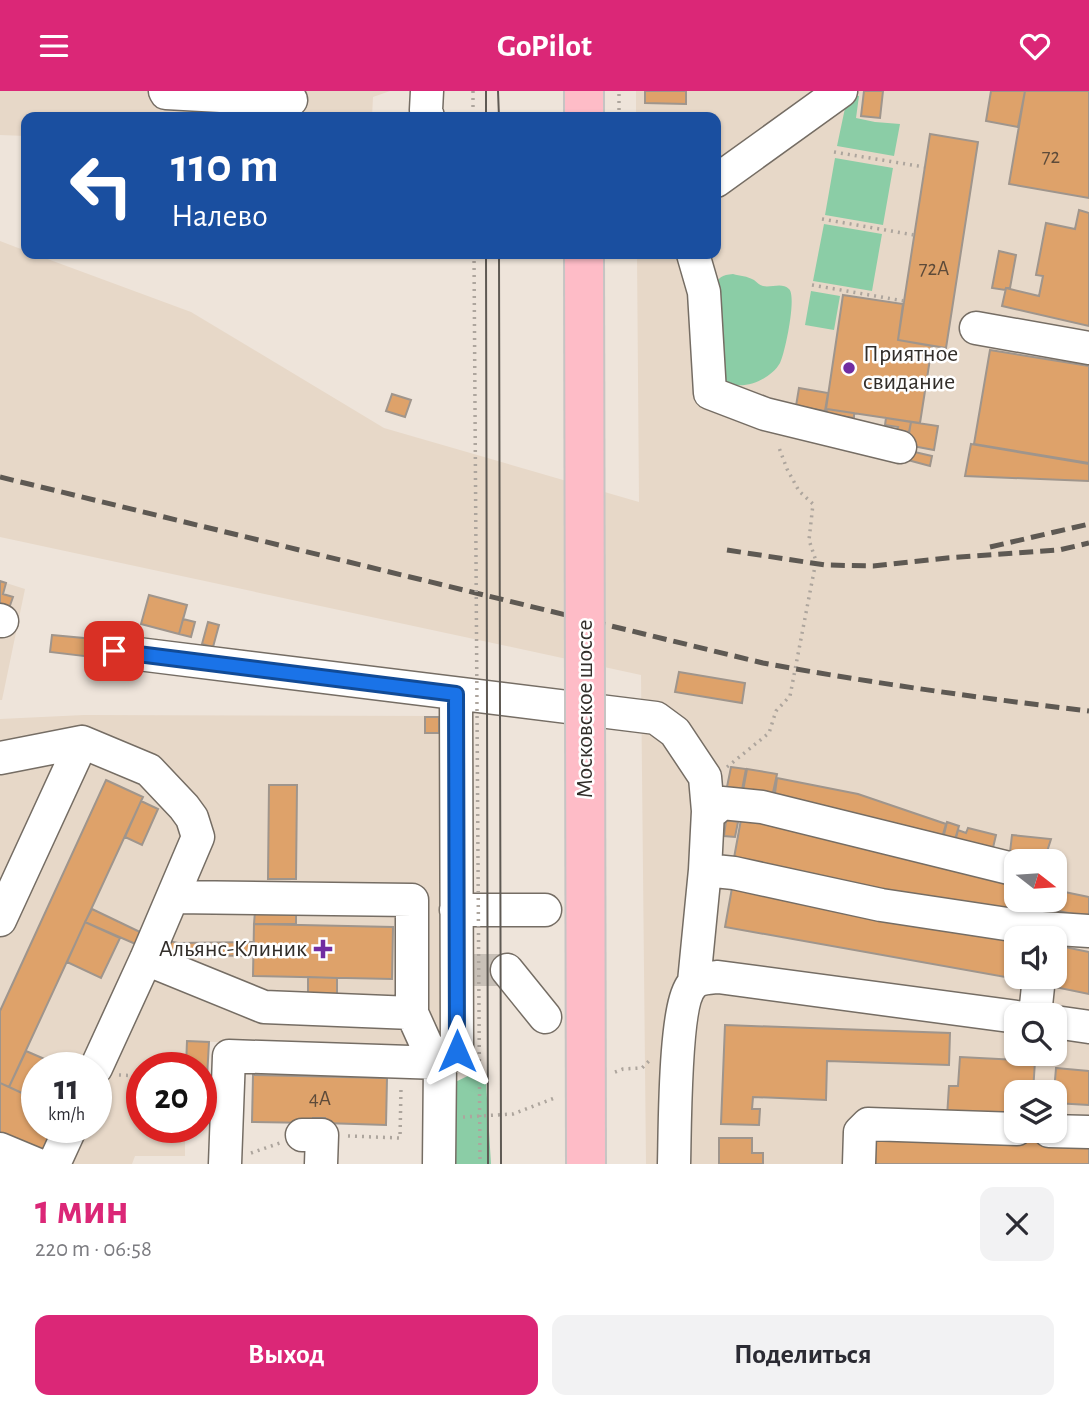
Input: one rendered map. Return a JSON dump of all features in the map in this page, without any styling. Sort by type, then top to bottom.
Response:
[{"type":"main road","points":[[584,91],[584,112]]},
{"type":"main road","name":"Московское шоссе","points":[[584,259],[586,1164]]},
{"type":"lane","points":[[165,91],[295,103]]},
{"type":"lane","points":[[427,91],[427,112]]},
{"type":"lane","points":[[721,177],[841,91]]},
{"type":"lane","points":[[694,259],[704,292],[710,393],[765,414],[900,447]]},
{"type":"lane","points":[[976,328],[1089,348]]},
{"type":"lane","points":[[114,651],[656,717],[675,733],[705,777],[715,807],[705,870],[694,982],[687,992],[679,1030],[674,1164]]},
{"type":"lane","points":[[225,1163],[229,1056],[440,1063],[457,1051],[465,971],[456,910],[456,694]]},
{"type":"lane","points":[[0,920],[82,742]]},
{"type":"lane","points":[[0,758],[82,742],[149,770],[184,807],[198,837],[104,1052]]},
{"type":"lane","points":[[715,807],[762,807],[1004,867]]},
{"type":"lane","points":[[705,870],[734,873],[881,905],[1004,926]]},
{"type":"lane","points":[[173,897],[412,900],[412,1013],[426,1044],[440,1063],[439,1164]]},
{"type":"lane","points":[[456,910],[545,910]]},
{"type":"lane","points":[[1067,932],[1089,932]]},
{"type":"lane","points":[[146,959],[264,1007],[412,1013]]},
{"type":"lane","points":[[507,970],[545,1017]]},
{"type":"lane","points":[[694,982],[718,977],[1004,1015]]},
{"type":"lane","points":[[1067,1024],[1089,1027]]},
{"type":"lane","points":[[859,1164],[860,1132],[868,1123],[1004,1128]]},
{"type":"lane","points":[[1067,1131],[1089,1132]]},
{"type":"lane","points":[[54,1164],[64,1143]]},
{"type":"lane","points":[[0,1149],[36,1164]]},
{"type":"path","points":[[473,91],[473,112]]},
{"type":"path","points":[[619,91],[619,112]]},
{"type":"path","points":[[834,152],[924,167]]},
{"type":"path","points":[[822,219],[914,235]]},
{"type":"path","points":[[474,259],[480,1164]]},
{"type":"path","points":[[812,285],[904,301]]},
{"type":"path","points":[[715,807],[727,768],[769,733],[776,711],[790,696],[816,561],[809,540],[813,504],[799,491],[787,469],[765,414]]},
{"type":"path","points":[[225,1163],[323,1143],[400,1137],[402,1061]]},
{"type":"shaded area","points":[[0,91],[390,91],[373,97],[372,112],[21,112],[21,136],[0,135]]},
{"type":"shaded area","points":[[636,91],[1089,91],[1089,1164],[646,1164],[641,675],[0,537],[0,241],[21,249],[21,259],[48,259],[191,312],[384,428],[639,502],[637,259],[721,259],[721,112],[636,112]]},
{"type":"shaded area","points":[[0,581],[25,589],[2,700],[0,700]]},
{"type":"shaded area","points":[[84,715],[440,716],[441,1040],[407,1049],[188,1041],[188,1052],[126,1052],[126,1143],[185,1143],[185,1156],[135,1156],[132,1164],[0,1164],[0,719]]},
{"type":"green space","points":[[848,94],[859,96],[856,118],[900,124],[894,156],[837,146]]},
{"type":"green space","points":[[835,158],[893,168],[883,225],[825,215]]},
{"type":"green space","points":[[824,224],[882,234],[872,291],[813,281]]},
{"type":"green space","points":[[733,274],[763,286],[783,286],[789,289],[792,302],[780,363],[761,380],[743,385],[735,385],[721,377],[714,288],[721,277]]},
{"type":"green space","points":[[811,291],[840,296],[834,330],[805,325]]},
{"type":"green space","points":[[476,1072],[485,1076],[486,1082],[491,1164],[453,1164],[447,1086]]},
{"type":"building","points":[[645,91],[686,91],[686,104],[645,103]]},
{"type":"building","points":[[864,91],[883,91],[880,118],[861,116]]},
{"type":"building","points":[[991,91],[1025,91],[1018,127],[986,121]]},
{"type":"building","points":[[1025,91],[1089,91],[1089,198],[1009,184]]},
{"type":"building","points":[[930,134],[978,142],[946,348],[898,340]]},
{"type":"building","points":[[1079,210],[1089,213],[1089,326],[1002,306],[1006,288],[1039,296],[1043,276],[1036,275],[1046,223],[1075,229]]},
{"type":"building","points":[[999,251],[1016,255],[1010,288],[1005,290],[992,288]]},
{"type":"building","points":[[843,295],[903,304],[898,340],[932,346],[920,423],[826,409]]},
{"type":"building","points":[[990,350],[1089,366],[1089,463],[974,444]]},
{"type":"building","points":[[799,388],[828,393],[825,411],[796,406]]},
{"type":"building","points":[[392,394],[411,400],[405,417],[386,411]]},
{"type":"building","points":[[827,409],[854,413],[854,418],[826,414]]},
{"type":"building","points":[[886,418],[911,422],[909,432],[885,425]]},
{"type":"building","points":[[911,422],[938,426],[934,450],[907,445]]},
{"type":"building","points":[[971,444],[1089,464],[1089,481],[965,476]]},
{"type":"building","points":[[906,450],[932,456],[930,466],[904,459]]},
{"type":"building","points":[[0,581],[6,583],[3,594],[13,597],[7,614],[0,611]]},
{"type":"building","points":[[149,595],[187,605],[179,634],[141,624]]},
{"type":"building","points":[[183,619],[195,622],[191,637],[179,634]]},
{"type":"building","points":[[208,622],[219,625],[213,647],[202,644]]},
{"type":"building","points":[[52,635],[94,639],[92,657],[50,652]]},
{"type":"building","points":[[679,672],[745,683],[742,703],[675,692]]},
{"type":"building","points":[[425,717],[439,717],[439,733],[425,733]]},
{"type":"building","points":[[731,767],[746,769],[741,795],[726,792]]},
{"type":"building","points":[[747,769],[777,774],[771,802],[742,796]]},
{"type":"building","points":[[777,778],[858,794],[946,824],[940,845],[774,800]]},
{"type":"building","points":[[106,780],[143,797],[25,1052],[21,1052],[21,1061],[9,1087],[0,1083],[0,1011]]},
{"type":"building","points":[[269,785],[297,785],[296,879],[268,879]]},
{"type":"building","points":[[141,801],[158,809],[142,845],[125,837]]},
{"type":"building","points":[[742,814],[1004,879],[1004,912],[1022,912],[1021,918],[734,858]]},
{"type":"building","points":[[726,820],[738,822],[735,837],[724,836]]},
{"type":"building","points":[[947,822],[959,826],[953,846],[942,843]]},
{"type":"building","points":[[968,828],[996,835],[991,856],[954,846],[958,830],[966,833]]},
{"type":"building","points":[[1012,835],[1051,839],[1048,849],[1010,849]]},
{"type":"building","points":[[732,888],[1004,937],[1004,977],[725,927]]},
{"type":"building","points":[[1068,893],[1089,897],[1089,917],[1064,912],[1068,912]]},
{"type":"building","points":[[92,909],[142,933],[178,943],[254,942],[254,956],[174,955],[147,949],[85,922]]},
{"type":"building","points":[[255,911],[296,912],[296,924],[254,924]]},
{"type":"building","points":[[85,922],[120,938],[101,978],[67,962]]},
{"type":"building","name":"Альянс-Клиник","points":[[254,924],[393,927],[392,979],[253,976]]},
{"type":"building","points":[[1067,947],[1089,952],[1089,994],[1065,989],[1067,989]]},
{"type":"building","points":[[308,977],[337,978],[337,1000],[308,999]]},
{"type":"building","points":[[725,1025],[950,1033],[949,1065],[827,1061],[826,1100],[753,1097],[752,1109],[760,1109],[759,1125],[721,1124]]},
{"type":"building","points":[[187,1041],[209,1042],[208,1052],[187,1052]]},
{"type":"building","points":[[960,1057],[1004,1059],[1004,1066],[1035,1066],[1034,1080],[1004,1080],[1004,1119],[947,1117],[949,1086],[958,1086]]},
{"type":"building","points":[[21,1062],[21,1093],[9,1087]]},
{"type":"building","points":[[1056,1068],[1089,1071],[1089,1105],[1067,1104],[1067,1080],[1055,1080]]},
{"type":"building","points":[[253,1075],[387,1078],[386,1125],[324,1123],[325,1118],[313,1118],[313,1123],[252,1122]]},
{"type":"building","points":[[0,1083],[21,1093],[21,1142],[0,1133]]},
{"type":"building","points":[[873,1135],[1004,1136],[1004,1143],[1067,1143],[1067,1137],[1089,1137],[1089,1164],[874,1164]]},
{"type":"building","points":[[719,1138],[752,1138],[752,1153],[763,1153],[763,1164],[719,1164]]},
{"type":"building","points":[[22,1143],[46,1143],[42,1152]]},
{"type":"tunnel","points":[[473,970],[507,970]]},
{"type":"tram line","points":[[486,91],[486,112]]},
{"type":"tram line","points":[[498,91],[499,112]]},
{"type":"tram line","points":[[486,259],[488,1164]]},
{"type":"tram line","points":[[499,259],[501,1164]]},
{"type":"railway","points":[[0,477],[763,663],[926,690],[1089,711]]},
{"type":"railway","points":[[990,547],[1089,524]]},
{"type":"railway","points":[[727,550],[825,565],[873,566],[1059,550],[1089,543]]},
{"type":"place","name":"Приятное свидание","points":[[849,368]]},
{"type":"place","name":"Альянс-Клиник","points":[[323,949]]},
{"type":"route","points":[[114,651],[456,694],[457,1051]]}]
